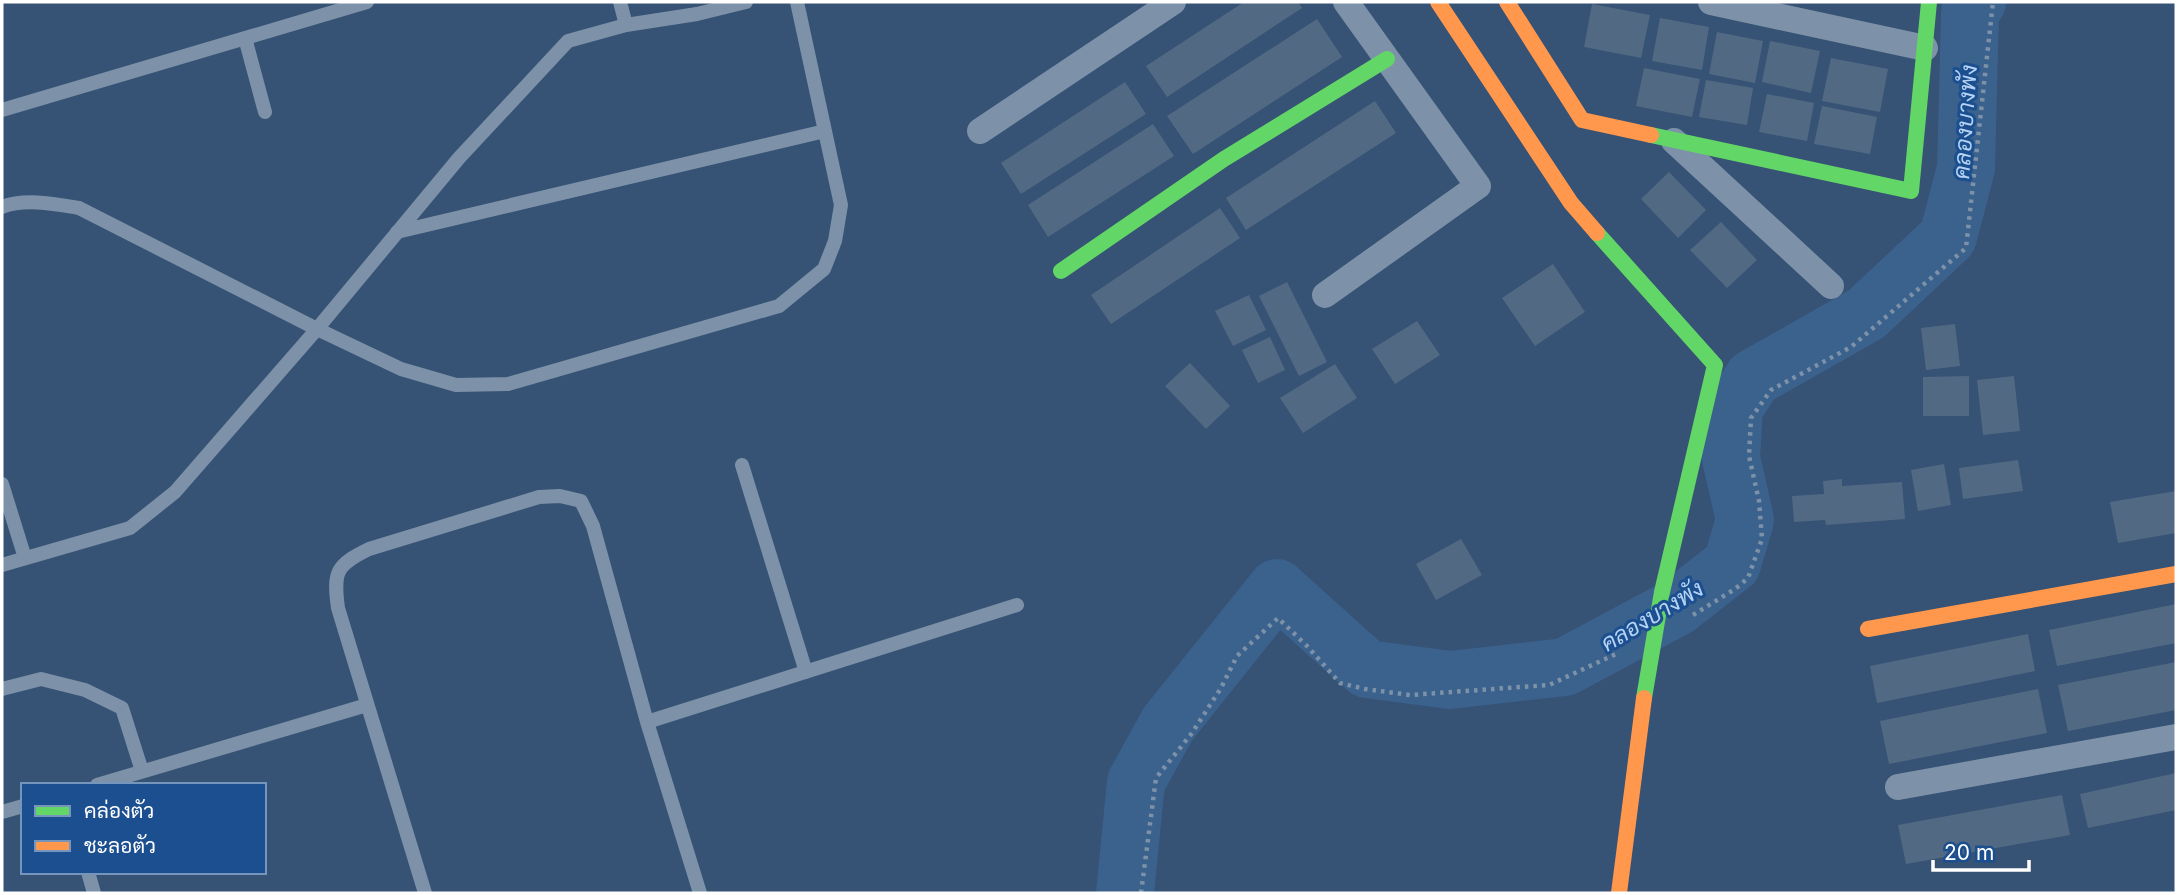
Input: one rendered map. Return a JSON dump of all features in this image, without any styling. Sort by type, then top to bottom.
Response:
[{"type":"street","points":[[980,131],[1173,2]]},
{"type":"street","points":[[1325,295],[1478,186],[1346,2]]},
{"type":"street","points":[[1438,2],[1571,203],[1715,365],[1662,592],[1642,712],[1619,893]]},
{"type":"street","points":[[1507,2],[1582,120],[1910,191],[1930,2]]},
{"type":"street","points":[[1711,2],[1925,48]]},
{"type":"street","points":[[1061,271],[1224,159],[1387,59]]},
{"type":"street","points":[[1673,139],[1831,286]]},
{"type":"street","points":[[1868,629],[2176,574]]},
{"type":"street","points":[[1898,787],[2176,737]]},
{"type":"lane","points":[[2,110],[367,2]]},
{"type":"lane","points":[[620,2],[626,25]]},
{"type":"lane","points":[[2,565],[130,528],[175,492],[317,330],[459,158],[568,41],[626,25],[697,15],[746,2]]},
{"type":"lane","points":[[2,207],[10,203],[47,203],[79,208],[317,330],[401,369],[456,386],[508,384],[779,306],[824,269],[835,242],[841,205],[797,2]]},
{"type":"lane","points":[[245,38],[265,112]]},
{"type":"lane","points":[[397,232],[825,131]]},
{"type":"lane","points":[[742,465],[806,672]]},
{"type":"lane","points":[[2,484],[25,558]]},
{"type":"lane","points":[[425,893],[338,608],[335,587],[338,571],[348,559],[369,549],[539,497],[560,496],[580,502],[593,526],[647,722],[700,893]]},
{"type":"lane","points":[[647,722],[1017,605]]},
{"type":"lane","points":[[2,689],[41,679],[85,690],[122,708],[142,771]]},
{"type":"lane","points":[[103,783],[367,705]]},
{"type":"lane","points":[[2,813],[21,807]]},
{"type":"lane","points":[[89,874],[94,893]]},
{"type":"path","points":[[1141,893],[1156,778],[1192,733],[1221,688],[1237,656],[1278,618],[1340,683],[1410,695],[1549,685],[1735,589],[1748,578],[1762,539],[1759,501],[1749,456],[1751,418],[1771,390],[1851,347],[1966,248],[1993,2]]},
{"type":"building","points":[[1244,2],[1298,2],[1302,8],[1167,97],[1146,66]]},
{"type":"building","points":[[1592,4],[1650,15],[1641,58],[1584,47]]},
{"type":"building","points":[[1660,18],[1709,27],[1702,70],[1652,61]]},
{"type":"building","points":[[1317,19],[1342,57],[1193,154],[1167,116]]},
{"type":"building","points":[[1717,32],[1763,41],[1755,83],[1709,74]]},
{"type":"building","points":[[1770,41],[1820,51],[1811,93],[1762,82]]},
{"type":"building","points":[[1831,58],[1888,69],[1880,112],[1822,101]]},
{"type":"building","points":[[1644,68],[1700,79],[1692,117],[1636,106]]},
{"type":"building","points":[[1706,80],[1753,88],[1747,125],[1699,117]]},
{"type":"building","points":[[1125,82],[1146,114],[1021,194],[1001,163]]},
{"type":"building","points":[[1767,94],[1814,103],[1807,141],[1759,132]]},
{"type":"building","points":[[1375,101],[1396,133],[1246,230],[1226,198]]},
{"type":"building","points":[[1822,106],[1877,117],[1870,154],[1814,144]]},
{"type":"building","points":[[1153,124],[1174,156],[1048,237],[1028,205]]},
{"type":"building","points":[[1669,172],[1706,210],[1678,238],[1641,199]]},
{"type":"building","points":[[1220,208],[1240,238],[1111,324],[1091,295]]},
{"type":"building","points":[[1721,222],[1757,260],[1727,288],[1690,250]]},
{"type":"building","points":[[1553,264],[1585,312],[1535,346],[1502,298]]},
{"type":"building","points":[[1287,282],[1327,362],[1299,376],[1259,296]]},
{"type":"building","points":[[1249,295],[1266,330],[1233,346],[1215,311]]},
{"type":"building","points":[[1417,321],[1440,355],[1395,384],[1372,349]]},
{"type":"building","points":[[1955,324],[1960,366],[1926,370],[1921,328]]},
{"type":"building","points":[[1270,337],[1285,370],[1258,383],[1242,350]]},
{"type":"building","points":[[1190,363],[1230,406],[1206,429],[1165,386]]},
{"type":"building","points":[[1335,364],[1357,398],[1303,433],[1280,398]]},
{"type":"building","points":[[1969,376],[1969,416],[1923,416],[1923,377]]},
{"type":"building","points":[[2014,376],[2020,431],[1983,435],[1977,380]]},
{"type":"building","points":[[2018,460],[2023,491],[1963,499],[1959,468]]},
{"type":"building","points":[[1944,464],[1951,505],[1918,511],[1911,470]]},
{"type":"building","points":[[1842,479],[1842,486],[1902,482],[1905,519],[1826,525],[1825,520],[1794,522],[1792,496],[1824,494],[1823,481]]},
{"type":"building","points":[[2176,491],[2176,533],[2118,543],[2110,502]]},
{"type":"building","points":[[1461,539],[1482,575],[1436,600],[1416,564]]},
{"type":"building","points":[[2176,604],[2176,643],[2057,666],[2049,630]]},
{"type":"building","points":[[2028,634],[2035,671],[1877,703],[1870,666]]},
{"type":"building","points":[[2176,662],[2176,710],[2068,731],[2058,685]]},
{"type":"building","points":[[2038,689],[2047,733],[1889,764],[1880,721]]},
{"type":"building","points":[[2176,773],[2176,810],[2088,828],[2080,794]]},
{"type":"building","points":[[2062,795],[2070,835],[1906,864],[1898,825]]},
{"type":"waterway","name":"คลองบางพัง","points":[[1125,893],[1136,782],[1168,724],[1277,588],[1367,669],[1450,680],[1565,667],[1677,607],[1732,564],[1745,520],[1731,458],[1734,408],[1753,378],[1866,314],[1948,237],[1966,168],[1970,13],[1977,2]]},
{"type":"traffic: fast","points":[[1651,135],[1911,191],[1929,2]]},
{"type":"traffic: fast","points":[[1061,271],[1224,159],[1387,59]]},
{"type":"traffic: fast","points":[[1597,233],[1715,365],[1662,592],[1644,698]]},
{"type":"traffic: slow","points":[[1438,2],[1571,203],[1597,233]]},
{"type":"traffic: slow","points":[[1507,2],[1582,120],[1651,135]]},
{"type":"traffic: slow","points":[[1868,629],[2176,574]]},
{"type":"traffic: slow","points":[[1619,893],[1644,698]]}]
